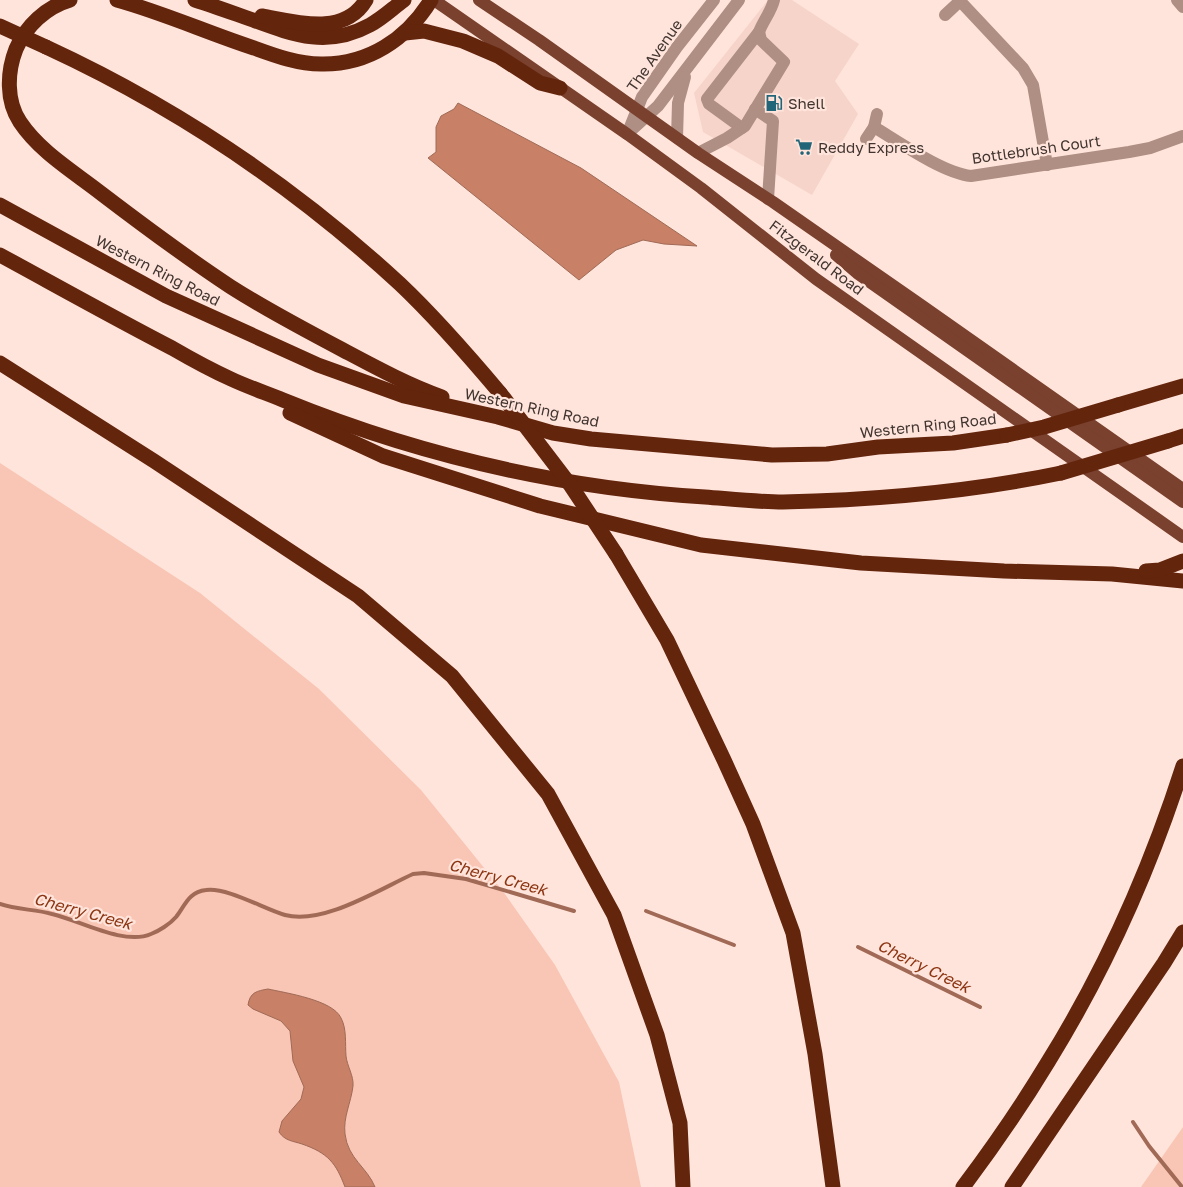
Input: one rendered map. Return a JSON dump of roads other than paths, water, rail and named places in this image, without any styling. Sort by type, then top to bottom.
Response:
[{"type":"highway","points":[[70,0],[54,6],[42,14],[24,35],[14,56],[11,68],[10,99],[19,121],[31,137],[48,153],[183,254],[284,319],[431,394],[498,417]]},
{"type":"highway","points":[[117,0],[286,59],[320,64],[349,61],[388,46],[405,33],[419,18],[431,0]]},
{"type":"highway","points":[[194,0],[290,34],[325,38],[340,36],[370,26],[404,0]]},
{"type":"highway","points":[[226,10],[303,24],[330,24],[355,14],[366,0]]},
{"type":"highway","points":[[0,26],[88,66],[152,101],[233,152],[349,239],[401,285],[453,338],[500,393],[571,486],[616,554],[667,640],[753,824],[793,934],[816,1054],[833,1187]]},
{"type":"highway","points":[[405,33],[424,31],[464,42],[498,56],[540,83],[560,88]]},
{"type":"highway","name":"Western Ring Road","points":[[0,205],[166,296],[318,365],[404,396],[498,417],[553,433],[591,439],[772,455],[827,454],[878,447],[952,443],[1008,435],[1044,427],[1183,386]]},
{"type":"highway","points":[[0,255],[298,417],[383,456],[540,506],[701,545],[861,563],[1004,571],[1112,574],[1183,581]]},
{"type":"highway","points":[[0,363],[154,461],[358,596],[452,676],[548,794],[614,915],[657,1035],[680,1123],[683,1187]]},
{"type":"highway","points":[[231,379],[318,415],[388,439],[446,456],[546,478],[617,489],[781,502],[912,495],[1010,483],[1061,473],[1183,436]]},
{"type":"highway","points":[[1112,574],[1160,570],[1183,561]]},
{"type":"highway","points":[[963,1187],[1048,1062],[1084,998],[1127,911],[1155,846],[1183,766]]},
{"type":"highway","points":[[1012,1187],[1183,932]]},
{"type":"main road","name":"Fitzgerald Road","points":[[434,0],[627,134],[701,188],[816,279],[1183,537]]},
{"type":"main road","name":"Fitzgerald Road","points":[[480,0],[1183,489]]},
{"type":"main road","points":[[770,200],[857,272],[1183,502]]},
{"type":"street","name":"The Avenue","points":[[642,114],[642,96],[714,0]]},
{"type":"street","name":"The Avenue","points":[[627,134],[642,114],[658,106],[739,0]]},
{"type":"street","points":[[744,127],[709,104],[707,99],[759,32],[762,23],[772,8],[774,0]]},
{"type":"street","points":[[1177,0],[1183,6]]},
{"type":"street","points":[[945,15],[961,1],[1023,68],[1031,80],[1047,166]]},
{"type":"street","points":[[698,153],[744,127],[784,62],[761,40],[759,32]]},
{"type":"street","name":"The Avenue","points":[[677,138],[678,103],[687,70]]},
{"type":"street","points":[[755,109],[773,121],[770,200]]},
{"type":"street","name":"Bottlebrush Court","points":[[866,139],[876,121],[944,168],[964,175],[983,175],[1139,150],[1183,136]]},
{"type":"waterway","name":"Cherry Creek","points":[[0,904],[52,914],[115,935],[140,937],[154,933],[168,925],[188,900],[200,891],[215,890],[224,892],[285,915],[300,917],[333,911],[367,897],[413,874],[424,873],[466,879],[574,911]]},
{"type":"waterway","name":"Cherry Creek","points":[[646,911],[734,945]]},
{"type":"waterway","name":"Cherry Creek","points":[[858,947],[980,1007]]},
{"type":"waterway","name":"Cherry Creek","points":[[1133,1122],[1149,1146],[1182,1187]]},
{"type":"place","name":"Shell","points":[[774,103]]},
{"type":"place","name":"Reddy Express","points":[[804,147]]}]
